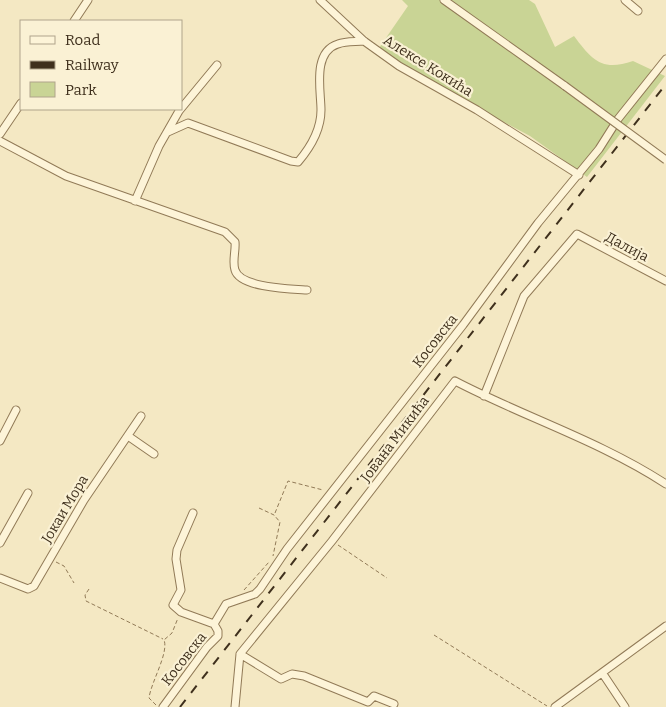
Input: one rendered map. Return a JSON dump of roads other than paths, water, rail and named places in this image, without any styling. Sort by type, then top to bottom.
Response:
[{"type":"street","points":[[75,20],[88,0]]},
{"type":"street","points":[[320,0],[364,41]]},
{"type":"street","points":[[444,0],[666,160]]},
{"type":"street","points":[[625,0],[638,11]]},
{"type":"street","name":"Алексе Кокића","points":[[168,132],[188,123],[298,162],[312,145],[321,111],[317,78],[325,54],[336,44],[364,41],[399,66],[477,110],[579,175]]},
{"type":"street","name":"Косовска","points":[[214,624],[226,604],[256,594],[260,589],[268,575],[331,492],[463,325],[538,223],[579,175],[599,149],[618,119],[666,59]]},
{"type":"street","points":[[182,107],[217,65]]},
{"type":"street","points":[[0,134],[20,104]]},
{"type":"street","points":[[135,201],[180,110]]},
{"type":"street","points":[[0,141],[66,176],[231,236],[235,242],[235,270],[239,277],[273,288],[308,290]]},
{"type":"street","name":"Далија","points":[[484,396],[524,296],[577,234],[666,281]]},
{"type":"street","name":"Јована Микића","points":[[240,654],[332,541],[455,380],[484,396],[574,434],[666,484]]},
{"type":"street","points":[[0,441],[16,410]]},
{"type":"street","name":"Јокаи Мора","points":[[0,578],[28,589],[34,586],[84,500],[141,416]]},
{"type":"street","points":[[128,436],[154,454]]},
{"type":"street","points":[[0,543],[28,493]]},
{"type":"street","name":"Косовска","points":[[162,707],[206,647],[218,636],[218,631],[214,624],[181,612],[173,605],[181,590],[176,559],[193,513]]},
{"type":"street","points":[[555,707],[603,674],[666,626]]},
{"type":"street","points":[[235,707],[240,654],[280,679],[292,674],[304,676],[368,702],[374,696],[394,704]]},
{"type":"street","points":[[603,674],[625,707]]},
{"type":"railway","points":[[180,707],[666,84]]}]
